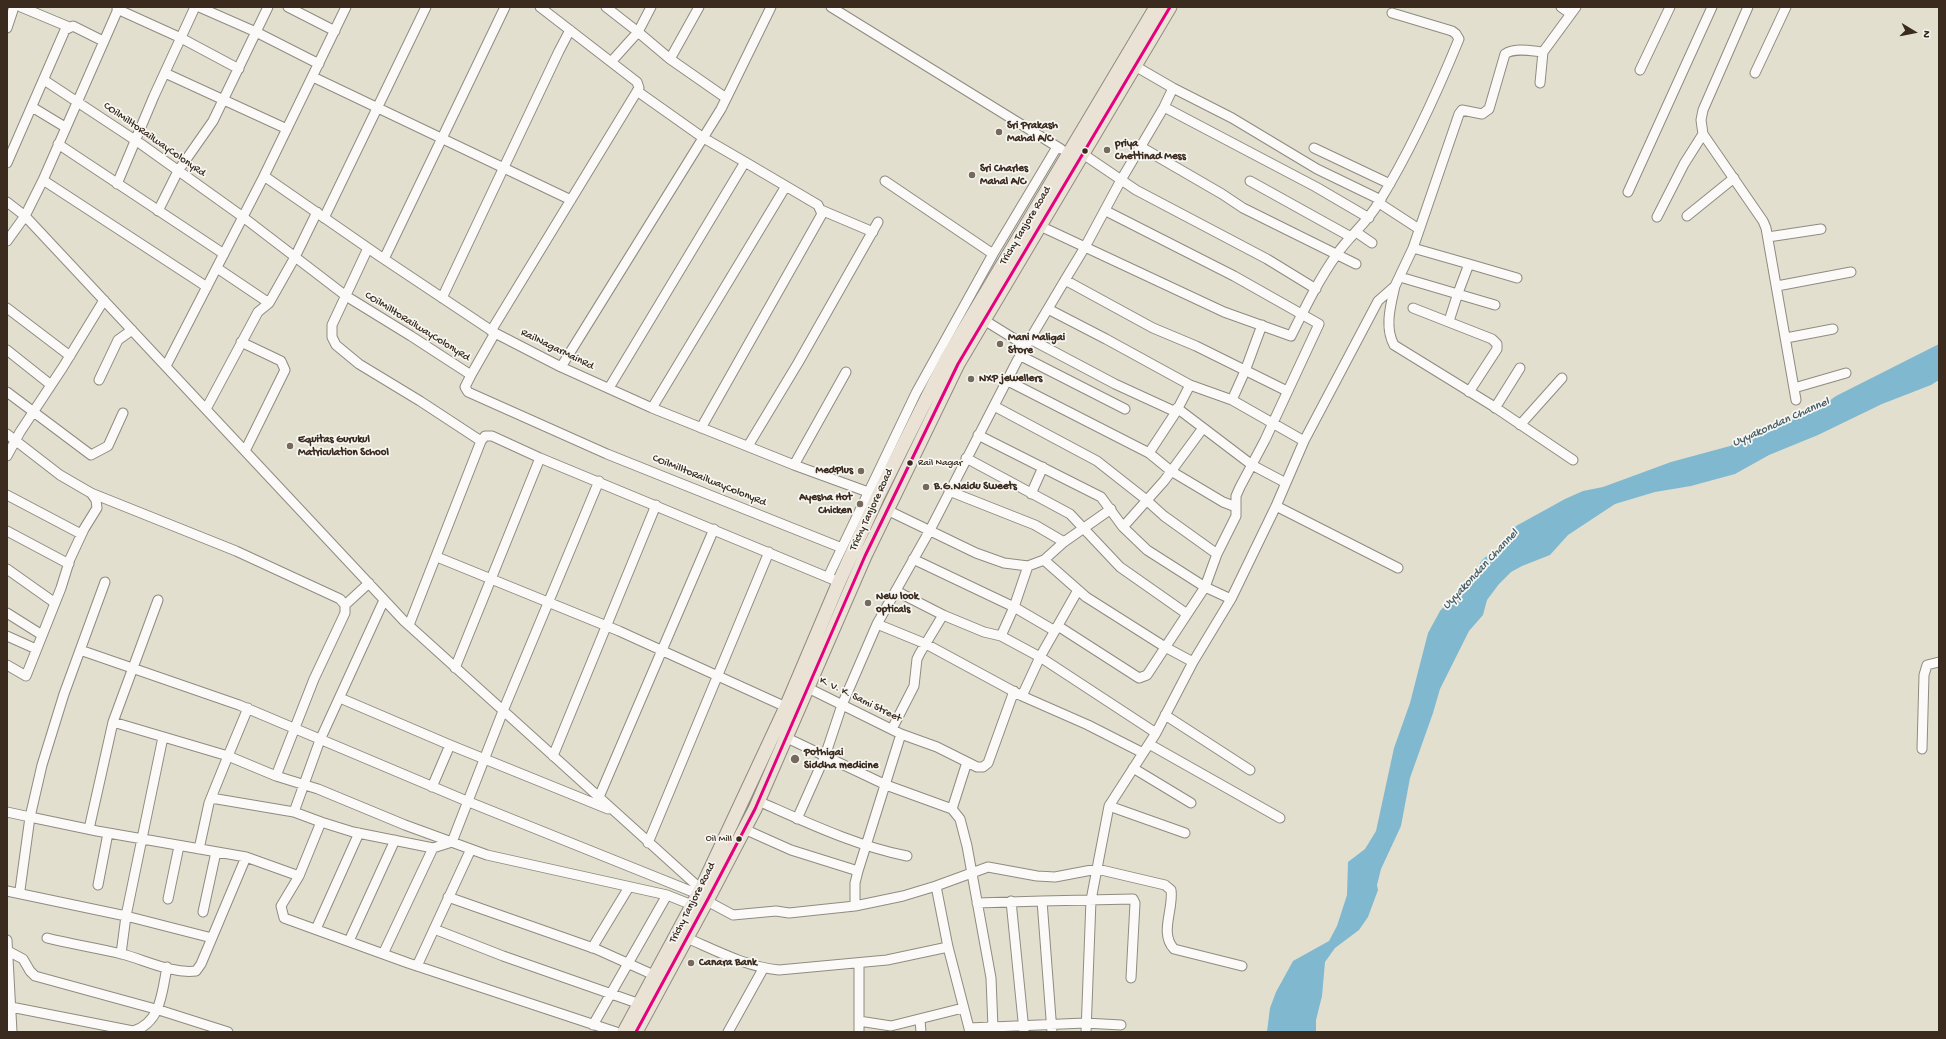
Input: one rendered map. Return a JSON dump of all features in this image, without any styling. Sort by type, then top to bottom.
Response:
[{"type":"highway","name":"Trichy Tanjore Road","points":[[636,1032],[687,938],[702,897],[786,707],[833,579],[878,496],[947,358],[1156,7]]},
{"type":"highway","name":"Trichy Tanjore Road","points":[[624,1032],[702,897],[744,829],[758,801],[887,510],[958,364],[1170,7]]},
{"type":"street","points":[[7,28],[14,7]]},
{"type":"street","points":[[21,7],[69,27],[73,26],[103,41]]},
{"type":"street","points":[[117,184],[195,7]]},
{"type":"street","points":[[199,7],[256,32],[319,64]]},
{"type":"street","points":[[158,211],[178,171],[214,120],[268,7]]},
{"type":"street","points":[[288,7],[335,31]]},
{"type":"street","points":[[166,366],[264,176],[346,7]]},
{"type":"street","points":[[324,218],[426,7]]},
{"type":"street","points":[[471,375],[493,332],[571,200],[640,88],[637,82],[540,7]]},
{"type":"street","points":[[606,7],[670,59],[726,98]]},
{"type":"street","points":[[611,62],[638,32],[651,7]]},
{"type":"street","points":[[670,59],[699,7]]},
{"type":"street","points":[[561,367],[726,98],[771,7]]},
{"type":"street","points":[[831,7],[1057,147],[1070,152]]},
{"type":"street","points":[[1540,83],[1543,52],[1573,10],[1561,7]]},
{"type":"street","points":[[1640,70],[1670,7]]},
{"type":"street","points":[[1628,192],[1712,7]]},
{"type":"street","points":[[1748,7],[1701,120],[1703,134],[1763,221],[1768,237],[1796,400]]},
{"type":"street","points":[[1755,73],[1786,7]]},
{"type":"street","points":[[7,241],[25,216],[43,180],[76,101],[118,8],[181,38],[239,69]]},
{"type":"street","points":[[384,259],[502,8]]},
{"type":"street","points":[[1040,226],[1224,312],[1291,336],[1301,315],[1337,254],[1369,218],[1390,184],[1432,102],[1459,39],[1452,31],[1392,13]]},
{"type":"street","points":[[7,163],[65,30],[69,27]]},
{"type":"street","points":[[442,298],[504,169],[558,51],[570,30]]},
{"type":"street","points":[[1543,52],[1508,52],[1505,54],[1488,109],[1482,114],[1467,110],[1462,110],[1459,114],[1440,174],[1413,248],[1395,286],[1388,320],[1394,344],[1495,408],[1573,460]]},
{"type":"street","points":[[1135,66],[1173,88],[1232,118],[1317,169],[1380,201],[1419,229]]},
{"type":"street","points":[[165,73],[287,129]]},
{"type":"street","points":[[313,77],[571,200]]},
{"type":"street","name":"COilMilltoRailwayColonyRd","points":[[44,80],[136,140],[243,217],[346,296],[412,336],[471,375],[465,387],[468,392],[607,454],[842,548]]},
{"type":"street","points":[[797,819],[825,756],[842,705],[877,624],[930,530],[978,435],[1028,343],[1086,247],[1121,180],[1164,107],[1173,88]]},
{"type":"street","points":[[637,91],[702,138],[818,205],[821,210],[821,218],[701,428]]},
{"type":"street","points":[[32,107],[65,127]]},
{"type":"street","points":[[1164,107],[1316,187],[1369,218]]},
{"type":"street","points":[[1657,217],[1684,164],[1703,134]]},
{"type":"street","points":[[58,144],[224,254]]},
{"type":"street","points":[[409,625],[437,557],[481,441],[485,436],[492,436],[540,458],[599,481],[833,579],[842,548],[916,393],[993,254],[1057,147]]},
{"type":"street","points":[[1141,147],[1222,194],[1243,208],[1356,264]]},
{"type":"street","points":[[1314,148],[1390,184]]},
{"type":"street","points":[[1083,154],[1136,190],[1267,259],[1316,289]]},
{"type":"street","points":[[609,388],[745,162]]},
{"type":"street","name":"RailNagarMainRd","points":[[264,176],[493,332],[561,367],[652,408],[794,465],[868,492]]},
{"type":"street","points":[[1687,216],[1734,178]]},
{"type":"street","points":[[43,180],[207,287]]},
{"type":"street","points":[[885,181],[993,254]]},
{"type":"street","points":[[1250,181],[1372,243]]},
{"type":"street","points":[[652,408],[786,186]]},
{"type":"street","points":[[7,202],[25,216],[384,600],[409,625],[599,797],[702,897]]},
{"type":"street","points":[[821,210],[873,232]]},
{"type":"street","points":[[913,560],[1056,628],[1139,678],[1147,675],[1205,587],[1217,554],[1232,527],[1237,512],[1236,496],[1320,324],[1301,315],[1234,276],[1106,211]]},
{"type":"street","points":[[206,409],[258,312],[269,303],[295,257],[316,212]]},
{"type":"street","points":[[748,446],[798,363],[878,222]]},
{"type":"street","points":[[1768,237],[1821,229]]},
{"type":"street","points":[[368,248],[332,325],[332,337],[336,345],[359,364],[481,441]]},
{"type":"street","points":[[1413,248],[1516,278]]},
{"type":"street","points":[[1449,321],[1469,264]]},
{"type":"street","points":[[217,268],[269,303]]},
{"type":"street","points":[[1777,286],[1851,272]]},
{"type":"street","points":[[1400,277],[1495,305]]},
{"type":"street","points":[[1065,280],[1153,328],[1196,346],[1287,392]]},
{"type":"street","points":[[1086,1028],[1091,900],[1109,806],[1156,733],[1193,662],[1231,599],[1276,506],[1304,441],[1378,301],[1395,286]]},
{"type":"street","points":[[7,456],[104,300]]},
{"type":"street","points":[[7,308],[70,356]]},
{"type":"street","points":[[1413,308],[1449,321],[1492,340],[1497,344],[1497,349],[1469,392]]},
{"type":"street","points":[[1048,309],[1190,385],[1232,400],[1271,424],[1304,441]]},
{"type":"street","points":[[984,320],[1028,343],[1115,384],[1177,410],[1252,465],[1286,483]]},
{"type":"street","points":[[1232,400],[1245,371],[1262,325]]},
{"type":"street","points":[[99,380],[118,340],[132,330]]},
{"type":"street","points":[[1786,338],[1833,330]]},
{"type":"street","points":[[241,342],[282,362],[285,370],[245,451]]},
{"type":"street","points":[[7,350],[51,386]]},
{"type":"street","points":[[1021,356],[1125,409]]},
{"type":"street","points":[[1495,408],[1520,368]]},
{"type":"street","points":[[794,465],[846,372]]},
{"type":"street","points":[[1794,388],[1846,373]]},
{"type":"street","points":[[1520,425],[1562,378]]},
{"type":"street","points":[[1008,381],[1149,453],[1171,471],[1223,502],[1236,507]]},
{"type":"street","points":[[1149,453],[1177,410],[1190,385]]},
{"type":"street","points":[[7,392],[91,456],[108,446],[123,413]]},
{"type":"street","points":[[994,406],[1097,461],[1146,499],[1164,516],[1217,554]]},
{"type":"street","points":[[1123,527],[1171,471],[1203,428]]},
{"type":"street","points":[[7,434],[60,475],[91,493],[236,551],[340,599],[345,605],[345,613],[314,679],[276,776]]},
{"type":"street","points":[[978,435],[1101,497],[1123,527],[1147,550],[1205,587],[1231,599]]},
{"type":"street","points":[[456,668],[540,458]]},
{"type":"street","points":[[966,458],[1070,514],[1120,568],[1187,614]]},
{"type":"street","points":[[1031,494],[1043,467]]},
{"type":"street","points":[[211,798],[294,812],[321,822],[359,833],[433,848],[452,842],[469,802],[503,711],[599,481]]},
{"type":"street","points":[[949,491],[1035,525],[1064,542]]},
{"type":"street","points":[[7,665],[26,676],[69,564],[82,534],[97,508],[96,500],[91,493]]},
{"type":"street","points":[[7,495],[82,534]]},
{"type":"street","points":[[553,756],[656,505]]},
{"type":"street","points":[[1276,506],[1398,568]]},
{"type":"street","points":[[887,510],[976,553],[1004,562],[1028,566],[1044,560],[1064,542],[1111,509]]},
{"type":"street","points":[[599,797],[714,529]]},
{"type":"street","points":[[7,532],[69,564]]},
{"type":"street","points":[[648,843],[769,552]]},
{"type":"street","points":[[437,557],[606,626],[786,707]]},
{"type":"street","points":[[1044,560],[1086,597],[1165,647],[1193,662]]},
{"type":"street","points":[[1001,636],[1014,607],[1028,566]]},
{"type":"street","points":[[7,569],[55,603]]},
{"type":"street","points":[[20,890],[30,817],[42,765],[64,694],[105,582]]},
{"type":"street","points":[[345,605],[369,583]]},
{"type":"street","points":[[896,590],[943,615],[984,632],[1001,636],[1040,658],[1156,733]]},
{"type":"street","points":[[1022,696],[1040,658],[1078,590]]},
{"type":"street","points":[[89,829],[113,722],[158,600]]},
{"type":"street","points":[[294,812],[320,740],[384,600]]},
{"type":"street","points":[[7,613],[42,635]]},
{"type":"street","points":[[892,729],[914,686],[918,659],[943,615]]},
{"type":"street","points":[[877,624],[926,644],[1022,696],[1088,725],[1143,753]]},
{"type":"street","points":[[7,636],[36,649]]},
{"type":"street","points":[[80,650],[248,708],[432,787],[702,897],[733,915],[855,906],[903,896],[988,867],[1037,876],[1055,877],[1097,870],[1165,885],[1171,890],[1172,900],[1166,936],[1169,944],[1174,949],[1242,966]]},
{"type":"street","points":[[1922,749],[1924,675],[1927,665],[1939,662]]},
{"type":"street","name":"K. V. K. Sami Street","points":[[808,688],[901,734],[937,747],[977,767],[983,767],[988,763],[1014,691]]},
{"type":"street","points":[[340,698],[450,745],[615,812]]},
{"type":"street","points":[[199,849],[211,798],[248,708]]},
{"type":"street","points":[[1165,716],[1250,770]]},
{"type":"street","points":[[113,722],[228,756],[276,776],[452,842],[501,858],[667,895],[702,897]]},
{"type":"street","points":[[855,906],[855,883],[858,871],[901,734]]},
{"type":"street","points":[[121,954],[126,916],[163,737]]},
{"type":"street","points":[[787,738],[886,785],[952,809],[960,819],[963,826],[972,872],[991,978],[993,1028]]},
{"type":"street","points":[[1149,744],[1280,818]]},
{"type":"street","points":[[432,787],[450,745]]},
{"type":"street","points":[[952,809],[967,762]]},
{"type":"street","points":[[1133,768],[1191,803]]},
{"type":"street","points":[[758,801],[797,819],[867,844],[907,856]]},
{"type":"street","points":[[1109,806],[1185,833]]},
{"type":"street","points":[[7,812],[108,833],[246,857],[299,876]]},
{"type":"street","points":[[321,822],[299,876],[281,906],[281,912],[284,918],[417,966],[616,1032]]},
{"type":"street","points":[[744,829],[791,850],[858,871]]},
{"type":"street","points":[[98,885],[108,833]]},
{"type":"street","points":[[316,929],[359,833]]},
{"type":"street","points":[[349,941],[395,840]]},
{"type":"street","points":[[168,898],[179,846]]},
{"type":"street","points":[[383,954],[433,848]]},
{"type":"street","points":[[417,966],[471,849]]},
{"type":"street","points":[[203,912],[216,852]]},
{"type":"street","points":[[46,938],[121,954],[167,967],[190,972],[196,971],[202,964],[246,857]]},
{"type":"street","points":[[936,886],[948,947],[970,1030],[993,1028],[1104,1028],[1121,1025]]},
{"type":"street","points":[[592,948],[629,887]]},
{"type":"street","points":[[7,892],[126,916],[212,938]]},
{"type":"street","points":[[594,1025],[667,895]]},
{"type":"street","points":[[448,897],[592,948],[656,976]]},
{"type":"street","points":[[977,903],[1134,899],[1131,978]]},
{"type":"street","points":[[1011,901],[1024,1029]]},
{"type":"street","points":[[1042,901],[1052,1028]]},
{"type":"street","points":[[434,929],[503,956],[640,1004]]},
{"type":"street","points":[[687,938],[763,969],[779,970],[859,964],[948,947]]},
{"type":"street","points":[[7,940],[12,1032]]},
{"type":"street","points":[[7,948],[23,959],[30,972],[35,976],[159,1010],[228,1032]]},
{"type":"street","points":[[858,1032],[859,964]]},
{"type":"street","points":[[10,1013],[133,1031],[147,1025],[159,1010],[167,967]]},
{"type":"street","points":[[728,1032],[763,969]]},
{"type":"street","points":[[859,1021],[891,1029],[963,1008]]},
{"type":"street","points":[[920,1020],[921,1032]]},
{"type":"water","name":"Uyyakondan Channel","points":[[1939,344],[1939,380],[1931,385],[1882,404],[1818,435],[1769,455],[1735,474],[1691,486],[1655,492],[1615,504],[1568,535],[1550,555],[1511,572],[1499,584],[1487,600],[1483,615],[1469,631],[1440,689],[1410,778],[1401,826],[1381,869],[1377,885],[1378,890],[1368,917],[1359,930],[1335,948],[1325,962],[1322,996],[1316,1020],[1316,1032],[1267,1032],[1270,1008],[1276,992],[1293,961],[1329,941],[1337,926],[1347,895],[1348,862],[1365,849],[1376,831],[1394,748],[1410,703],[1428,633],[1440,611],[1473,574],[1482,560],[1491,553],[1499,550],[1516,526],[1565,499],[1583,491],[1603,487],[1671,462],[1730,446],[1796,415],[1822,406],[1836,396]]},
{"type":"transit line","points":[[636,1032],[755,809],[865,556],[958,364],[1170,7]]},
{"type":"place","name":"Sri Prakash Mahal A/C","points":[[999,132]]},
{"type":"place","name":"priya Chettinad Mess","points":[[1107,150]]},
{"type":"place","name":"Sri Charles Mahal A/C","points":[[972,175]]},
{"type":"place","name":"Mani Maligai Store","points":[[1000,344]]},
{"type":"place","name":"NXP jewellers","points":[[971,379]]},
{"type":"place","name":"Equitas Gurukul Matriculation School","points":[[290,446]]},
{"type":"place","name":"Rail Nagar","points":[[910,463]]},
{"type":"place","name":"MedPlus","points":[[861,471]]},
{"type":"place","name":"B.G.Naidu Sweets","points":[[926,487]]},
{"type":"place","name":"Ayesha Hot Chicken","points":[[860,504]]},
{"type":"place","name":"New look opticals","points":[[868,603]]},
{"type":"place","name":"Pothigai Siddha medicine","points":[[795,759]]},
{"type":"place","name":"Oil Mill","points":[[739,839]]},
{"type":"place","name":"Canara Bank","points":[[691,963]]}]
